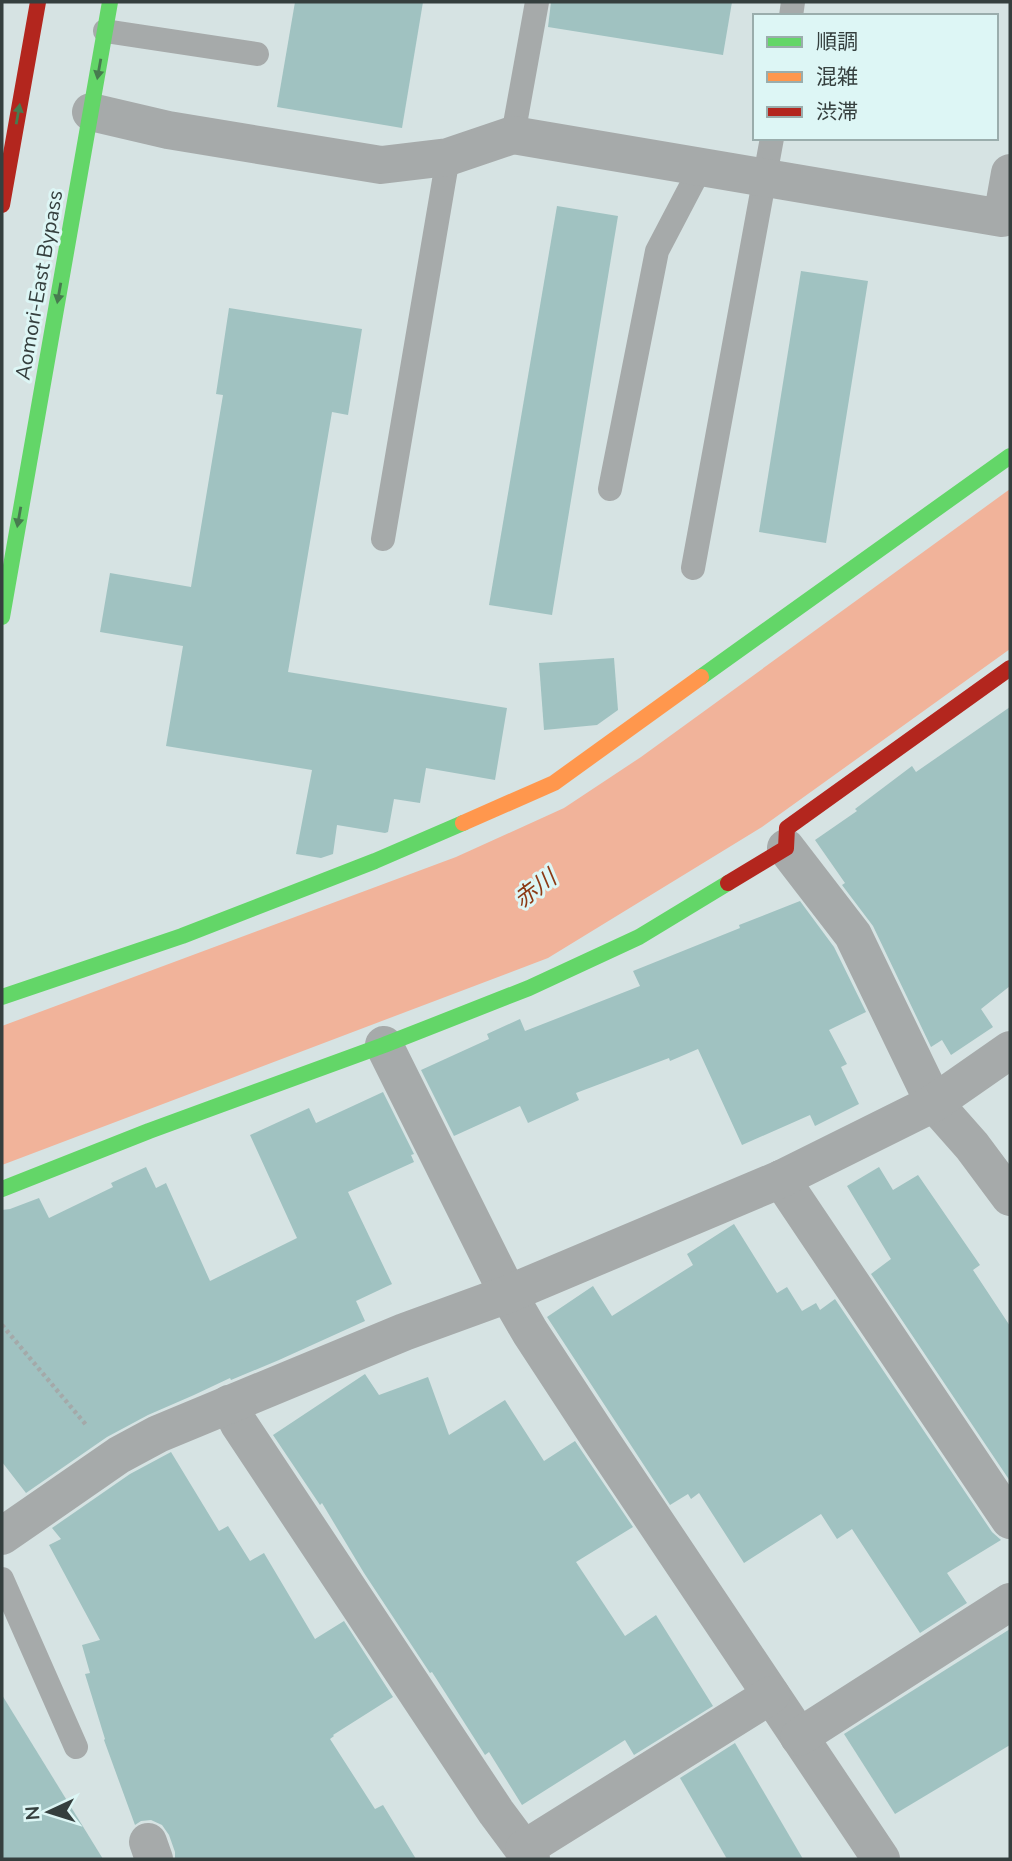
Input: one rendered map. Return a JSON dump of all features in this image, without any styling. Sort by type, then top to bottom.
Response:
[{"type":"main road","points":[[2,205],[37,2]]},
{"type":"main road","name":"Aomori-East Bypass","points":[[2,617],[110,2]]},
{"type":"main road","points":[[2,996],[182,936],[375,861],[554,783],[1010,456]]},
{"type":"main road","points":[[2,1189],[529,988],[639,937],[786,848],[787,828],[1010,668]]},
{"type":"street","points":[[91,112],[168,130],[381,165],[448,157],[513,135],[1002,218],[1010,173]]},
{"type":"street","points":[[786,848],[853,935],[934,1103],[972,1146],[1010,1198]]},
{"type":"street","points":[[384,1045],[508,1294],[530,1332],[881,1859]]},
{"type":"street","points":[[2,1536],[119,1455],[158,1434],[404,1332],[508,1294],[781,1179],[934,1103],[1010,1050]]},
{"type":"street","points":[[781,1179],[1010,1520]]},
{"type":"street","points":[[229,1404],[246,1436],[496,1812],[527,1854],[771,1695]]},
{"type":"street","points":[[799,1737],[1010,1602]]},
{"type":"lane","points":[[513,135],[537,2]]},
{"type":"lane","points":[[105,31],[257,54]]},
{"type":"lane","points":[[694,568],[772,140]]},
{"type":"lane","points":[[383,539],[448,157]]},
{"type":"lane","points":[[610,489],[657,251],[701,167]]},
{"type":"lane","points":[[2,1579],[76,1747]]},
{"type":"path","points":[[2,1325],[83,1422],[119,1455]]},
{"type":"water","name":"赤川","points":[[1010,489],[1010,649],[762,827],[548,958],[2,1165],[2,1026],[456,857],[564,808],[641,757]]},
{"type":"building","points":[[295,2],[423,2],[402,128],[277,107]]},
{"type":"building","points":[[551,2],[732,2],[723,55],[548,27]]},
{"type":"building","points":[[557,206],[618,216],[552,615],[489,605]]},
{"type":"building","points":[[801,271],[868,281],[826,543],[759,532]]},
{"type":"building","points":[[229,308],[362,329],[348,415],[332,412],[288,672],[507,708],[495,780],[426,768],[420,803],[394,799],[388,832],[337,825],[333,854],[321,858],[296,854],[312,770],[166,746],[183,646],[100,632],[110,573],[191,587],[223,395],[216,394]]},
{"type":"building","points":[[614,658],[618,710],[597,725],[544,730],[539,663]]},
{"type":"building","points":[[1010,707],[1010,986],[981,1009],[993,1027],[951,1055],[942,1040],[931,1047],[873,926],[842,885],[845,883],[815,840],[857,811],[855,809],[912,766],[916,772]]},
{"type":"building","points":[[800,901],[834,947],[866,1012],[829,1030],[847,1064],[841,1067],[859,1104],[815,1126],[810,1115],[742,1145],[698,1049],[576,1093],[579,1100],[528,1123],[520,1106],[454,1136],[421,1070],[489,1039],[487,1034],[520,1019],[525,1031],[640,986],[633,971]]},
{"type":"building","points":[[383,1092],[414,1154],[411,1155],[414,1162],[348,1192],[392,1284],[356,1301],[365,1321],[148,1415],[107,1437],[26,1493],[2,1462],[2,1210],[39,1198],[49,1218],[113,1187],[111,1183],[146,1167],[156,1188],[166,1183],[210,1281],[297,1238],[250,1135],[309,1108],[316,1123]]},
{"type":"building","points":[[879,1167],[893,1190],[918,1175],[980,1265],[973,1270],[1010,1326],[1010,1481],[871,1274],[891,1259],[847,1186]]},
{"type":"building","points":[[734,1224],[777,1293],[787,1287],[802,1311],[816,1303],[820,1310],[835,1299],[992,1532],[1001,1540],[947,1573],[967,1603],[920,1633],[852,1529],[837,1539],[821,1514],[744,1563],[699,1493],[691,1499],[688,1494],[670,1505],[547,1317],[593,1286],[612,1316],[693,1265],[687,1254]]},
{"type":"building","points":[[365,1374],[379,1395],[428,1377],[449,1435],[505,1400],[544,1461],[575,1441],[633,1527],[576,1562],[625,1636],[656,1615],[713,1706],[634,1755],[625,1740],[522,1805],[489,1752],[485,1755],[364,1573],[322,1503],[320,1505],[273,1435]]},
{"type":"building","points":[[171,1452],[219,1531],[228,1526],[250,1561],[264,1553],[315,1639],[344,1621],[393,1697],[330,1739],[375,1809],[383,1805],[416,1859],[175,1859],[169,1835],[162,1825],[151,1820],[135,1825],[104,1740],[85,1674],[90,1673],[82,1645],[100,1640],[49,1545],[61,1539],[52,1528],[130,1474]]},
{"type":"building","points":[[1010,1629],[1010,1745],[895,1814],[844,1734]]},
{"type":"building","points":[[2,1695],[103,1859],[2,1859]]},
{"type":"building","points":[[735,1743],[803,1859],[727,1859],[680,1778]]},
{"type":"traffic: fast","points":[[2,617],[110,2]]},
{"type":"traffic: fast","points":[[701,677],[1010,456]]},
{"type":"traffic: fast","points":[[2,997],[182,936],[375,861],[463,823]]},
{"type":"traffic: fast","points":[[2,1189],[529,988],[639,937],[728,883]]},
{"type":"traffic: slow","points":[[463,823],[554,783],[701,677]]},
{"type":"traffic: jam","points":[[2,205],[38,2]]},
{"type":"traffic: jam","points":[[728,883],[786,848],[787,828],[1010,668]]}]
